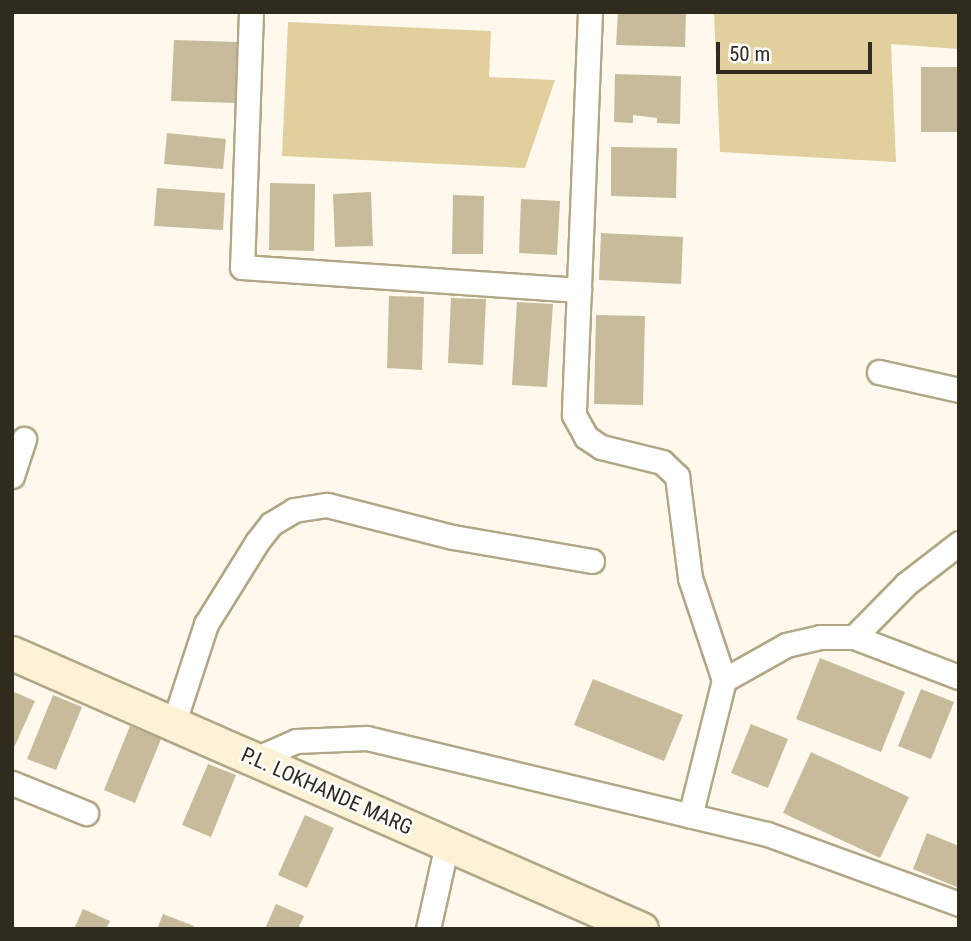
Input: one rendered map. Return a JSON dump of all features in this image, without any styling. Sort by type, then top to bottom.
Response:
[{"type":"main road","name":"P.L. LOKHANDE MARG","points":[[13,655],[174,722],[447,844],[605,922],[641,929]]},
{"type":"street","points":[[251,12],[242,267],[579,290]]},
{"type":"street","points":[[590,12],[574,415],[586,437],[601,447],[662,462],[677,476],[691,578],[724,680],[691,816]]},
{"type":"street","points":[[879,372],[959,390]]},
{"type":"street","points":[[12,476],[24,439]]},
{"type":"street","points":[[174,722],[206,624],[257,542],[271,524],[294,510],[327,505],[453,537],[592,561]]},
{"type":"street","points":[[854,637],[906,584],[959,543]]},
{"type":"street","points":[[724,680],[786,645],[820,636],[854,637],[959,677]]},
{"type":"street","points":[[255,759],[296,741],[367,738],[767,834],[959,904]]},
{"type":"street","points":[[12,783],[86,813]]},
{"type":"street","points":[[428,929],[447,844]]},
{"type":"shaded area","points":[[714,12],[959,12],[959,49],[891,44],[896,162],[720,152]]},
{"type":"shaded area","points":[[288,22],[491,31],[489,77],[555,80],[525,168],[282,156]]},
{"type":"building","points":[[618,12],[686,12],[685,47],[616,45]]},
{"type":"building","points":[[174,40],[238,42],[236,103],[171,101]]},
{"type":"building","points":[[921,67],[959,67],[959,132],[921,132]]},
{"type":"building","points":[[615,74],[681,76],[680,124],[657,123],[657,118],[633,115],[633,123],[614,122]]},
{"type":"building","points":[[167,133],[226,139],[223,169],[164,164]]},
{"type":"building","points":[[611,147],[677,148],[676,198],[611,196]]},
{"type":"building","points":[[270,183],[315,184],[314,251],[269,250]]},
{"type":"building","points":[[157,188],[225,193],[223,230],[154,226]]},
{"type":"building","points":[[371,192],[373,246],[335,247],[333,194]]},
{"type":"building","points":[[453,195],[484,196],[483,254],[452,254]]},
{"type":"building","points":[[521,199],[560,201],[557,255],[519,253]]},
{"type":"building","points":[[601,233],[683,237],[681,284],[599,280]]},
{"type":"building","points":[[389,296],[424,297],[422,370],[387,368]]},
{"type":"building","points":[[451,298],[486,299],[483,365],[448,363]]},
{"type":"building","points":[[517,302],[553,304],[547,387],[512,385]]},
{"type":"building","points":[[596,315],[645,316],[643,405],[594,404]]},
{"type":"building","points":[[820,658],[905,692],[881,752],[796,719]]},
{"type":"building","points":[[593,679],[683,715],[664,761],[574,725]]},
{"type":"building","points":[[921,689],[954,702],[931,759],[898,746]]},
{"type":"building","points":[[12,691],[35,701],[12,752]]},
{"type":"building","points":[[53,695],[82,707],[56,770],[27,759]]},
{"type":"building","points":[[751,724],[788,739],[768,788],[731,773]]},
{"type":"building","points":[[130,726],[161,739],[135,803],[104,790]]},
{"type":"building","points":[[811,752],[909,797],[880,858],[783,813]]},
{"type":"building","points":[[208,764],[236,775],[211,837],[182,825]]},
{"type":"building","points":[[305,815],[334,828],[307,888],[278,875]]},
{"type":"building","points":[[927,833],[959,846],[959,888],[913,869]]},
{"type":"building","points":[[276,904],[304,916],[298,929],[265,929]]},
{"type":"building","points":[[83,909],[110,921],[106,929],[74,929]]},
{"type":"building","points":[[163,914],[194,926],[193,929],[157,929]]}]
